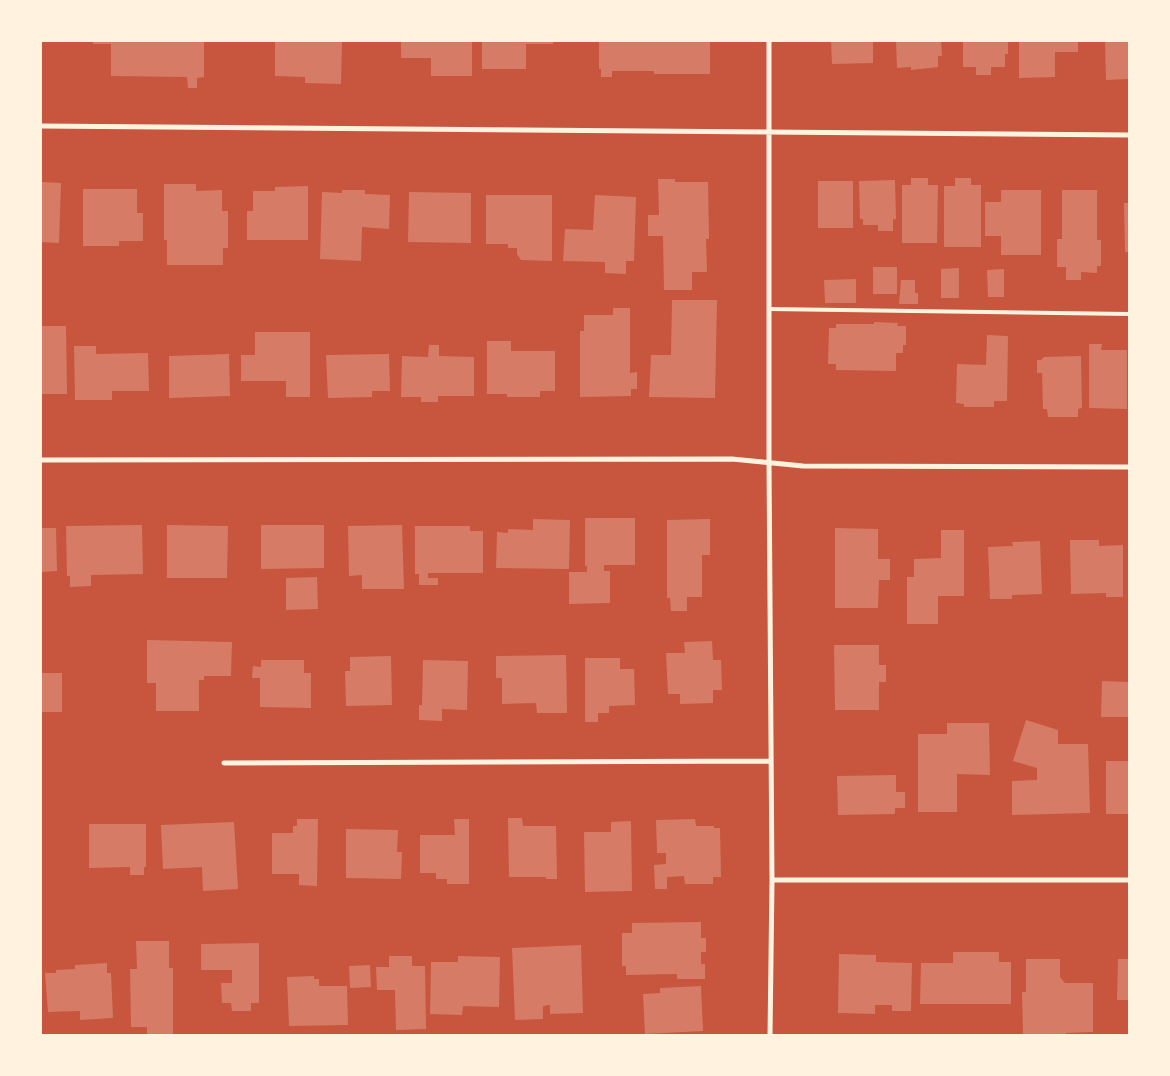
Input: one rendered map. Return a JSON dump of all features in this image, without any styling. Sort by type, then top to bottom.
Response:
[{"type":"street","points":[[769,41],[769,462],[772,880],[770,1035]]},
{"type":"street","points":[[41,126],[1129,135]]},
{"type":"street","points":[[41,460],[732,458],[803,466],[1129,467]]},
{"type":"street","points":[[224,763],[771,761]]},
{"type":"street","points":[[772,880],[1129,880]]},
{"type":"lane","points":[[769,309],[1129,314]]},
{"type":"building","points":[[93,41],[204,41],[204,77],[197,78],[197,88],[188,88],[187,77],[111,76],[111,44],[93,44]]},
{"type":"building","points":[[275,41],[342,41],[341,84],[305,83],[305,77],[275,76]]},
{"type":"building","points":[[401,41],[472,41],[472,76],[431,76],[431,58],[401,58]]},
{"type":"building","points":[[482,41],[553,41],[553,44],[526,44],[526,69],[482,69]]},
{"type":"building","points":[[599,41],[710,41],[710,74],[654,74],[654,71],[612,71],[612,77],[601,77],[601,69],[599,69]]},
{"type":"building","points":[[831,41],[873,41],[873,63],[832,64]]},
{"type":"building","points":[[896,41],[941,41],[942,56],[938,56],[938,67],[911,70],[911,67],[897,68]]},
{"type":"building","points":[[963,41],[1008,41],[1005,67],[991,67],[991,75],[976,75],[976,67],[963,67]]},
{"type":"building","points":[[1019,41],[1078,41],[1078,52],[1055,52],[1055,77],[1019,78]]},
{"type":"building","points":[[1105,41],[1129,41],[1129,79],[1106,80]]},
{"type":"building","points":[[911,178],[928,178],[928,185],[938,185],[937,243],[902,243],[902,185],[911,185]]},
{"type":"building","points":[[955,178],[971,178],[971,185],[981,185],[981,247],[944,247],[944,186],[955,186]]},
{"type":"building","points":[[658,179],[675,179],[675,182],[708,182],[709,239],[706,239],[707,272],[692,272],[692,290],[664,290],[663,236],[648,236],[648,215],[659,215]]},
{"type":"building","points":[[895,180],[896,219],[893,219],[893,231],[878,231],[878,225],[863,225],[863,219],[860,219],[859,181]]},
{"type":"building","points":[[818,181],[853,181],[853,228],[818,228]]},
{"type":"building","points":[[41,182],[61,183],[59,243],[41,242]]},
{"type":"building","points":[[164,184],[196,184],[196,191],[222,190],[222,211],[228,211],[228,248],[223,248],[223,265],[167,265],[167,240],[164,240]]},
{"type":"building","points":[[308,186],[308,240],[247,240],[247,211],[253,211],[253,191],[275,191],[275,187]]},
{"type":"building","points":[[83,189],[137,189],[137,213],[143,213],[143,241],[119,241],[119,246],[83,246]]},
{"type":"building","points":[[342,190],[365,190],[365,194],[390,195],[389,229],[362,227],[361,261],[320,259],[322,192],[342,193]]},
{"type":"building","points":[[1001,190],[1041,190],[1041,255],[1001,255],[1001,236],[985,236],[985,202],[1001,202]]},
{"type":"building","points":[[1062,190],[1097,190],[1097,240],[1101,240],[1101,266],[1097,266],[1097,273],[1081,272],[1081,280],[1066,280],[1066,267],[1057,267],[1057,239],[1062,239]]},
{"type":"building","points":[[409,192],[471,193],[471,243],[408,242]]},
{"type":"building","points":[[486,195],[552,195],[552,261],[521,260],[517,254],[517,248],[508,248],[508,244],[486,244]]},
{"type":"building","points":[[595,195],[636,197],[634,261],[626,261],[626,274],[605,273],[605,262],[563,261],[565,229],[593,230]]},
{"type":"building","points":[[1124,203],[1129,203],[1129,252],[1125,252]]},
{"type":"building","points":[[873,267],[897,267],[897,294],[873,294]]},
{"type":"building","points":[[959,268],[959,298],[941,298],[941,269]]},
{"type":"building","points":[[1004,269],[1004,297],[988,297],[987,270]]},
{"type":"building","points":[[856,279],[856,303],[825,303],[824,280]]},
{"type":"building","points":[[901,280],[915,280],[915,293],[918,293],[918,304],[899,304]]},
{"type":"building","points":[[672,300],[717,300],[715,398],[649,397],[651,355],[671,355]]},
{"type":"building","points":[[613,308],[630,308],[630,373],[637,372],[637,389],[631,389],[631,396],[580,397],[580,331],[584,331],[584,315],[613,315]]},
{"type":"building","points":[[874,322],[898,323],[897,326],[906,326],[906,345],[903,345],[903,353],[896,353],[896,371],[836,370],[836,364],[828,364],[829,328],[836,328],[836,324],[874,324]]},
{"type":"building","points":[[41,326],[66,326],[67,394],[41,394]]},
{"type":"building","points":[[255,332],[310,332],[310,397],[286,397],[286,381],[241,381],[241,355],[255,355]]},
{"type":"building","points":[[987,335],[1008,336],[1007,401],[994,401],[994,407],[964,407],[964,404],[956,403],[957,364],[986,365]]},
{"type":"building","points":[[487,341],[511,341],[511,351],[555,351],[555,391],[540,391],[540,397],[507,397],[507,394],[487,394]]},
{"type":"building","points":[[1089,344],[1102,344],[1101,350],[1127,350],[1127,409],[1089,408]]},
{"type":"building","points":[[429,345],[439,345],[439,356],[474,357],[474,396],[438,396],[438,402],[421,402],[421,397],[401,397],[402,356],[428,357]]},
{"type":"building","points":[[74,346],[96,346],[96,354],[148,353],[149,391],[112,391],[112,400],[75,400]]},
{"type":"building","points":[[229,354],[230,396],[169,398],[169,356]]},
{"type":"building","points":[[389,354],[390,391],[372,391],[372,397],[328,398],[326,355]]},
{"type":"building","points":[[1081,356],[1082,408],[1078,409],[1078,417],[1048,417],[1047,409],[1043,409],[1042,373],[1037,373],[1037,360],[1041,360],[1044,357]]},
{"type":"building","points":[[585,518],[635,518],[635,565],[604,565],[604,571],[610,571],[610,603],[569,604],[569,572],[587,572],[587,566],[585,566]]},
{"type":"building","points":[[533,519],[570,520],[569,569],[496,568],[497,532],[508,533],[508,529],[533,530]]},
{"type":"building","points":[[710,519],[710,555],[702,555],[702,597],[687,597],[687,611],[671,611],[670,598],[667,598],[667,520]]},
{"type":"building","points":[[142,525],[143,574],[91,575],[91,586],[70,587],[70,576],[67,576],[66,526]]},
{"type":"building","points":[[167,525],[228,526],[227,578],[167,578]]},
{"type":"building","points":[[261,525],[324,525],[324,568],[261,569]]},
{"type":"building","points":[[402,525],[404,589],[362,589],[362,575],[349,576],[348,526]]},
{"type":"building","points":[[415,526],[470,526],[470,531],[483,531],[483,573],[428,573],[428,578],[438,578],[438,585],[419,585],[419,574],[415,574]]},
{"type":"building","points":[[41,528],[56,528],[57,571],[41,572]]},
{"type":"building","points":[[835,528],[878,529],[878,559],[890,559],[890,580],[879,580],[878,608],[835,608]]},
{"type":"building","points":[[941,530],[964,530],[964,596],[938,596],[938,624],[907,624],[907,577],[914,577],[914,559],[941,558]]},
{"type":"building","points":[[1070,540],[1099,540],[1099,546],[1123,545],[1123,597],[1106,597],[1106,593],[1071,594]]},
{"type":"building","points":[[1040,541],[1042,594],[1012,595],[1012,599],[990,599],[988,547],[1013,546],[1012,542]]},
{"type":"building","points":[[317,577],[318,609],[286,610],[286,578]]},
{"type":"building","points":[[147,640],[232,642],[231,676],[204,676],[204,680],[199,680],[199,711],[156,711],[156,683],[147,683]]},
{"type":"building","points":[[712,641],[713,660],[721,660],[722,690],[713,690],[713,703],[680,704],[680,694],[668,694],[666,653],[685,653],[684,642]]},
{"type":"building","points":[[834,645],[879,645],[879,665],[886,665],[886,682],[879,682],[879,710],[835,710]]},
{"type":"building","points":[[566,655],[567,713],[537,713],[536,703],[502,704],[502,678],[496,678],[496,656]]},
{"type":"building","points":[[391,656],[392,705],[346,706],[345,671],[350,671],[350,657]]},
{"type":"building","points":[[585,658],[620,658],[620,669],[634,669],[635,705],[609,706],[609,713],[598,713],[598,722],[585,722]]},
{"type":"building","points":[[261,660],[304,660],[304,673],[311,673],[311,708],[260,707],[260,678],[252,678],[253,666],[261,667]]},
{"type":"building","points":[[423,660],[468,661],[467,710],[442,709],[442,721],[419,720],[419,705],[422,705]]},
{"type":"building","points":[[41,673],[62,673],[62,712],[41,712]]},
{"type":"building","points":[[1102,681],[1129,682],[1129,717],[1101,717]]},
{"type":"building","points":[[1026,720],[1058,730],[1058,744],[1088,744],[1090,813],[1012,815],[1012,781],[1037,780],[1037,768],[1013,761]]},
{"type":"building","points":[[947,723],[989,723],[990,775],[957,774],[957,812],[918,812],[918,734],[947,734]]},
{"type":"building","points":[[1106,761],[1129,761],[1129,814],[1106,814]]},
{"type":"building","points":[[896,775],[896,792],[905,792],[905,808],[895,808],[895,814],[838,815],[837,776]]},
{"type":"building","points":[[508,818],[522,818],[523,826],[556,826],[557,879],[546,879],[546,877],[509,877]]},
{"type":"building","points":[[297,819],[318,819],[317,886],[299,885],[299,874],[272,874],[272,833],[293,833],[293,826],[297,826]]},
{"type":"building","points":[[454,819],[469,819],[469,884],[447,884],[447,879],[436,879],[436,873],[420,873],[420,835],[455,835]]},
{"type":"building","points":[[695,819],[696,826],[720,828],[721,877],[713,877],[713,884],[685,884],[684,876],[667,877],[667,889],[655,889],[654,865],[666,864],[666,853],[657,853],[656,820]]},
{"type":"building","points":[[631,821],[632,891],[585,892],[584,832],[611,832],[611,822]]},
{"type":"building","points":[[234,822],[238,889],[203,891],[202,867],[163,869],[161,825]]},
{"type":"building","points":[[89,824],[146,824],[146,867],[144,867],[144,875],[130,875],[130,867],[89,868]]},
{"type":"building","points":[[346,829],[398,830],[397,852],[402,852],[401,879],[346,878]]},
{"type":"building","points":[[701,922],[701,938],[706,938],[706,952],[701,952],[701,964],[705,964],[705,979],[677,979],[677,974],[626,975],[626,966],[622,966],[622,933],[632,933],[632,923]]},
{"type":"building","points":[[136,941],[169,941],[169,968],[173,968],[173,1035],[147,1035],[147,1027],[131,1027],[130,969],[137,969]]},
{"type":"building","points":[[259,943],[259,1003],[251,1003],[251,1011],[232,1011],[231,1003],[222,1003],[221,983],[232,983],[232,970],[201,970],[201,944]]},
{"type":"building","points":[[581,945],[583,1013],[550,1014],[550,1005],[543,1006],[543,1019],[515,1020],[512,948]]},
{"type":"building","points":[[953,952],[999,952],[999,962],[1011,962],[1011,1004],[920,1004],[921,963],[953,963]]},
{"type":"building","points":[[839,954],[876,955],[876,962],[912,963],[911,1011],[892,1011],[892,1005],[875,1005],[875,1014],[838,1013]]},
{"type":"building","points":[[389,956],[412,956],[412,966],[425,966],[426,1029],[396,1030],[395,990],[377,990],[376,967],[389,967]]},
{"type":"building","points":[[458,956],[500,957],[499,1007],[463,1006],[462,1015],[430,1014],[431,962],[458,962]]},
{"type":"building","points":[[1026,959],[1060,959],[1060,977],[1065,983],[1093,983],[1093,1032],[1066,1033],[1066,1035],[1023,1035],[1022,992],[1026,992]]},
{"type":"building","points":[[1118,959],[1129,959],[1129,1000],[1117,1000]]},
{"type":"building","points":[[107,963],[107,973],[111,973],[113,1018],[80,1020],[80,1011],[48,1012],[45,973],[56,973],[56,970],[75,969],[75,965]]},
{"type":"building","points":[[370,965],[371,987],[350,988],[349,966]]},
{"type":"building","points":[[314,976],[314,979],[319,979],[319,986],[347,986],[348,1025],[289,1026],[287,977]]},
{"type":"building","points":[[701,986],[703,1031],[645,1034],[643,994],[660,993],[660,988]]}]
